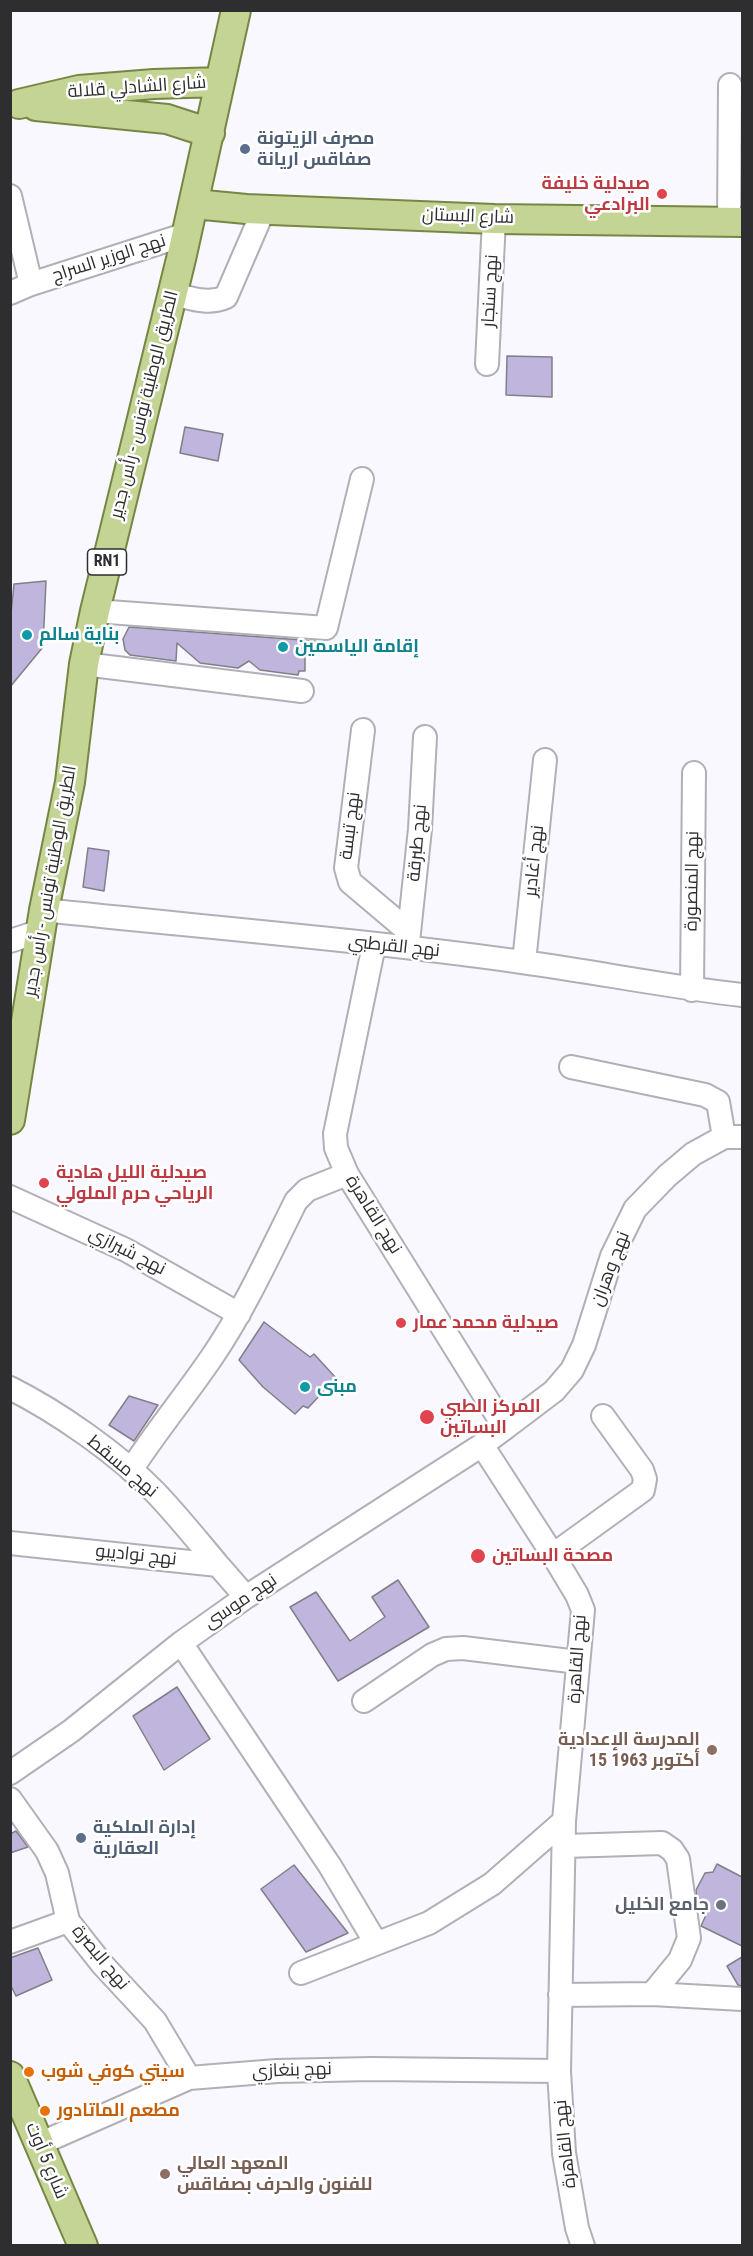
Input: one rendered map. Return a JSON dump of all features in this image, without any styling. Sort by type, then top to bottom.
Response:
[{"type":"main road","name":"الطريق الوطنية تونس - رأس جدير","points":[[10,1120],[14,1076],[70,782],[84,664],[194,204],[236,10]]},
{"type":"main road","name":"شارع الشادلي قلالة","points":[[15,105],[79,90],[220,82]]},
{"type":"main road","name":"شارع الشادلي قلالة","points":[[15,105],[167,118],[210,133]]},
{"type":"main road","name":"شارع البستان","points":[[194,204],[494,219],[736,221]]},
{"type":"main road","name":"شارع 5 أوت","points":[[10,2076],[83,2246]]},
{"type":"street","points":[[730,85],[736,221]]},
{"type":"street","name":"نهج الوزير السراج","points":[[10,196],[21,288],[187,234]]},
{"type":"street","points":[[173,294],[207,302],[226,297],[264,209]]},
{"type":"street","name":"نهج سنجار","points":[[487,364],[494,219]]},
{"type":"street","points":[[95,611],[326,628],[362,479]]},
{"type":"street","points":[[84,664],[302,691]]},
{"type":"street","name":"نهج تبسة","points":[[363,730],[346,867],[350,882],[408,939]]},
{"type":"street","name":"نهج طبرقة","points":[[408,939],[420,829],[425,737]]},
{"type":"street","name":"نهج أغادير","points":[[524,962],[545,760]]},
{"type":"street","name":"نهج المنصورة","points":[[692,990],[694,773]]},
{"type":"street","points":[[10,940],[42,921]]},
{"type":"street","name":"نهج القرطبي","points":[[42,921],[374,945],[408,939],[524,962],[692,990],[742,995]]},
{"type":"street","name":"نهج القاهرة","points":[[374,945],[335,1134],[336,1148],[347,1174],[505,1428]]},
{"type":"street","points":[[571,1067],[705,1095],[718,1102],[733,1137]]},
{"type":"street","name":"نهج وهران","points":[[505,1428],[554,1391],[572,1370],[585,1345],[612,1256],[635,1209],[667,1176],[693,1154],[733,1137]]},
{"type":"street","points":[[131,1470],[213,1356],[239,1314],[296,1201],[307,1191],[347,1174]]},
{"type":"street","name":"نهج شيرازي","points":[[10,1197],[126,1250],[239,1314]]},
{"type":"street","name":"نهج مسقط","points":[[10,1388],[44,1405],[131,1470],[154,1491],[218,1564]]},
{"type":"street","points":[[553,1555],[644,1490],[645,1479],[642,1470],[603,1416]]},
{"type":"street","points":[[482,1445],[505,1428]]},
{"type":"street","name":"نهج القاهرة","points":[[482,1445],[553,1555],[577,1595],[583,1610],[564,1821],[559,2071],[564,2153],[577,2228],[583,2246]]},
{"type":"street","name":"نهج موسى","points":[[10,1773],[71,1731],[181,1643],[246,1597],[482,1445]]},
{"type":"street","name":"نهج نواديبو","points":[[10,1543],[218,1564]]},
{"type":"street","points":[[218,1564],[246,1597]]},
{"type":"street","points":[[181,1643],[330,1866],[376,1943]]},
{"type":"street","points":[[364,1701],[432,1655],[446,1649],[463,1648],[578,1662]]},
{"type":"street","name":"نهج البصرة","points":[[10,1799],[47,1851],[57,1873],[68,1921],[102,1964],[155,2021],[189,2078]]},
{"type":"street","points":[[301,1972],[429,1923],[492,1884],[564,1821]]},
{"type":"street","points":[[564,1846],[662,1844],[672,1850],[678,1859],[689,1938],[680,1960],[652,1994]]},
{"type":"street","points":[[10,1942],[68,1921]]},
{"type":"street","points":[[560,1995],[652,1994],[742,1999]]},
{"type":"street","name":"نهج بنغازي","points":[[39,2144],[189,2078],[278,2070],[559,2071]]},
{"type":"building","points":[[507,356],[552,357],[552,397],[506,395]]},
{"type":"building","points":[[185,427],[223,434],[218,461],[180,453]]},
{"type":"building","name":"بناية سالم","points":[[46,581],[43,647],[10,687],[10,623],[14,584]]},
{"type":"building","name":"إقامة الياسمين","points":[[129,627],[315,641],[314,654],[305,654],[305,671],[299,671],[298,675],[260,670],[249,661],[238,668],[200,663],[177,643],[176,661],[130,655],[125,650],[123,639]]},
{"type":"building","points":[[88,848],[109,851],[104,891],[83,887]]},
{"type":"building","points":[[264,1322],[310,1357],[314,1354],[336,1378],[308,1408],[303,1406],[295,1414],[263,1387],[239,1360]]},
{"type":"building","points":[[129,1396],[158,1405],[134,1441],[109,1425]]},
{"type":"building","points":[[398,1580],[429,1627],[338,1681],[290,1607],[316,1592],[350,1641],[385,1617],[372,1597]]},
{"type":"building","points":[[177,1687],[210,1739],[164,1770],[133,1716]]},
{"type":"building","points":[[16,1831],[28,1847],[10,1853],[10,1834]]},
{"type":"building","name":"جامع الخليل","points":[[717,1864],[742,1877],[742,1946],[701,1926],[706,1915],[699,1910],[701,1900],[697,1899],[696,1890],[705,1873],[713,1872]]},
{"type":"building","points":[[294,1865],[348,1933],[306,1952],[261,1889]]},
{"type":"building","points":[[38,1948],[52,1980],[16,1996],[10,1984],[10,1958]]},
{"type":"building","points":[[742,1957],[742,1986],[738,1985],[727,1966]]},
{"type":"place","name":"مصرف الزيتونة صفاقس اريانة","points":[[245,149]]},
{"type":"place","name":"صيدلية خليفة البرادعي","points":[[662,194]]},
{"type":"place","name":"بناية سالم","points":[[27,635]]},
{"type":"place","name":"إقامة الياسمين","points":[[283,647]]},
{"type":"place","name":"صيدلية الليل هادية الرياحي حرم الملولي","points":[[44,1183]]},
{"type":"place","name":"صيدلية محمد عمار","points":[[401,1323]]},
{"type":"place","name":"مبنى","points":[[305,1387]]},
{"type":"place","name":"المركز الطبي البساتين","points":[[427,1417]]},
{"type":"place","name":"مصحة البساتين","points":[[478,1556]]},
{"type":"place","name":"المدرسة الإعدادية 15 أكتوبر 1963","points":[[712,1750]]},
{"type":"place","name":"إدارة الملكية العقارية","points":[[81,1838]]},
{"type":"place","name":"جامع الخليل","points":[[721,1905]]},
{"type":"place","name":"سيتي كوفي شوب","points":[[29,2072]]},
{"type":"place","name":"مطعم الماتادور","points":[[45,2111]]},
{"type":"place","name":"المعهد العالي للفنون والحرف بصفاقس","points":[[165,2174]]}]
